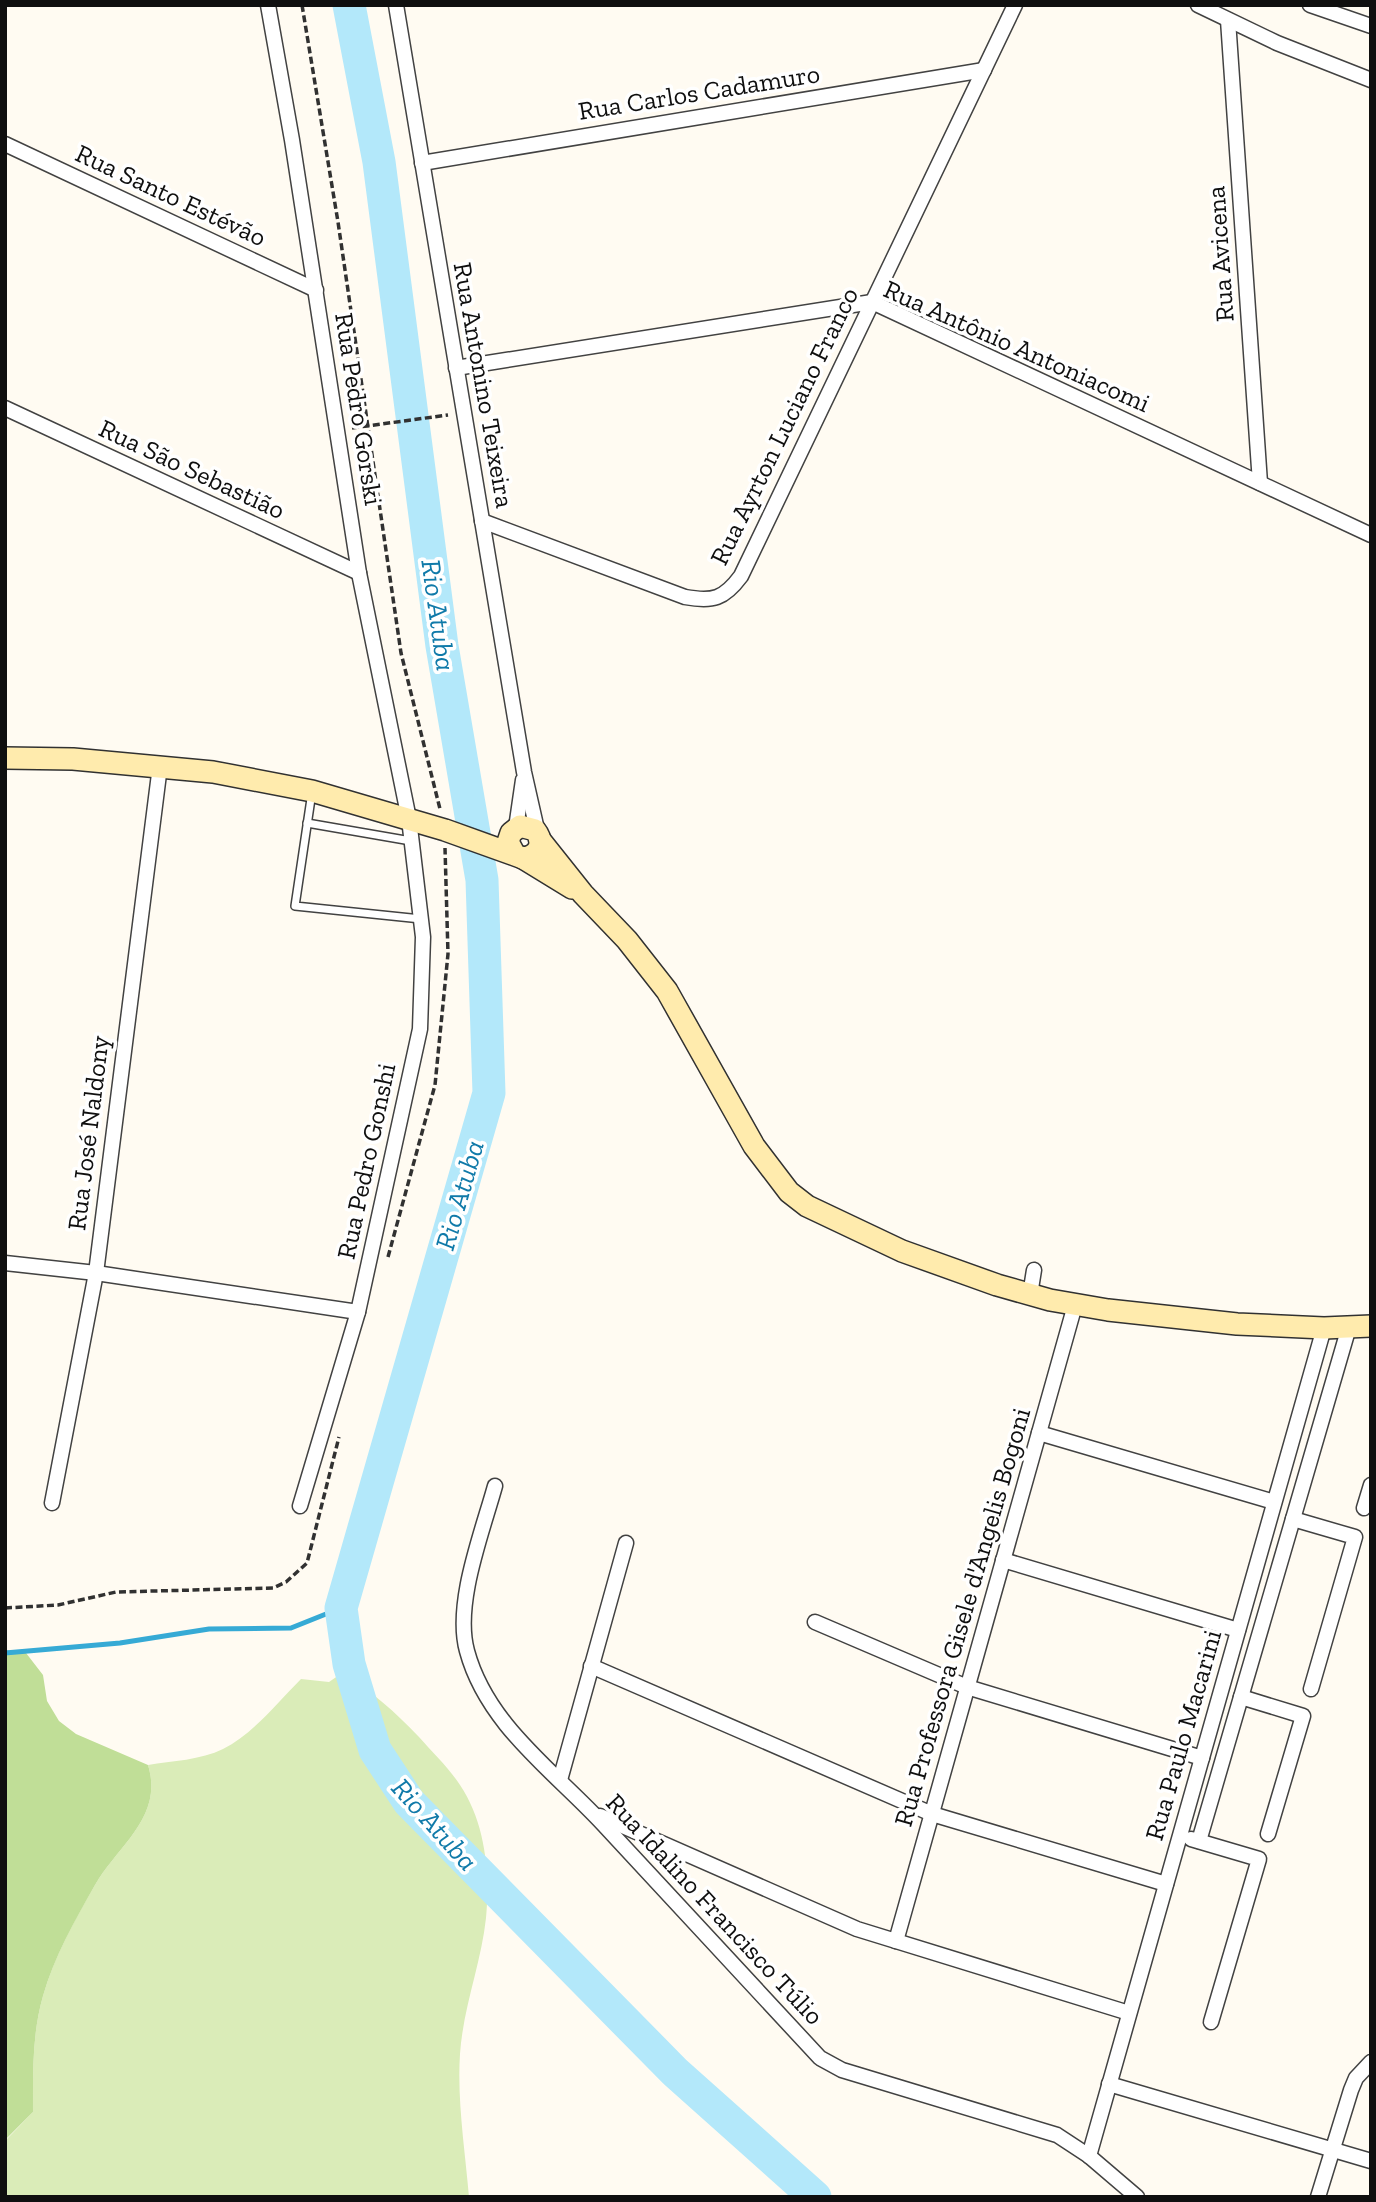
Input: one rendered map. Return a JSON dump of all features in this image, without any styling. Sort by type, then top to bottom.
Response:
[{"type":"main road","points":[[7,760],[72,759],[160,766],[213,772],[312,791],[480,842],[519,857],[583,894]]},
{"type":"main road","points":[[480,842],[526,826],[539,837],[583,894],[627,940],[667,991],[754,1146],[789,1192],[807,1206],[902,1251],[1030,1295],[1075,1305],[1225,1323],[1324,1328],[1371,1326]]},
{"type":"main road","points":[[513,830],[508,842],[519,857]]},
{"type":"main road","points":[[519,857],[536,854],[539,837]]},
{"type":"street","name":"Rua Pedro Gorski","points":[[268,5],[316,290],[359,573],[409,819]]},
{"type":"street","name":"Rua Antonino Teixeira","points":[[396,5],[524,772],[539,837]]},
{"type":"street","name":"Rua Ayrton Luciano Franco","points":[[482,521],[685,597],[703,601],[719,598],[732,588],[741,576],[1015,5]]},
{"type":"street","points":[[1198,5],[1371,80]]},
{"type":"street","points":[[1310,5],[1371,26]]},
{"type":"street","name":"Rua Avicena","points":[[1228,20],[1260,484]]},
{"type":"street","name":"Rua Carlos Cadamuro","points":[[422,163],[984,70]]},
{"type":"street","name":"Rua Santo Estévão","points":[[5,144],[316,290]]},
{"type":"street","name":"Rua Antônio Antoniacomi","points":[[456,368],[872,302],[1371,535]]},
{"type":"street","name":"Rua São Sebastião","points":[[5,408],[359,573]]},
{"type":"street","name":"Rua José Naldony","points":[[52,1503],[96,1273],[160,766]]},
{"type":"street","name":"Rua Antonino Teixeira","points":[[513,830],[524,772]]},
{"type":"street","name":"Rua Pedro Gonshi","points":[[300,1506],[358,1312],[420,1029],[423,937],[409,819]]},
{"type":"street","points":[[5,1263],[96,1273],[358,1312]]},
{"type":"street","points":[[1030,1295],[1034,1270]]},
{"type":"street","name":"Rua Professora Gisele d'Angelis Bogoni","points":[[896,1941],[1075,1305]]},
{"type":"street","points":[[1199,1842],[1349,1327]]},
{"type":"street","name":"Rua Paulo Macarini","points":[[1088,2156],[1324,1328]]},
{"type":"street","points":[[1039,1433],[1274,1502]]},
{"type":"street","points":[[1364,1508],[1371,1485]]},
{"type":"street","name":"Rua Idalino Francisco Túlio","points":[[495,1486],[467,1588],[463,1629],[476,1679],[506,1724],[593,1813],[820,2058],[830,2065],[1049,2133],[1072,2144],[1137,2197]]},
{"type":"street","points":[[1293,1519],[1355,1537],[1311,1689]]},
{"type":"street","points":[[559,1780],[626,1543]]},
{"type":"street","points":[[1003,1560],[1238,1630]]},
{"type":"street","points":[[815,1622],[967,1687],[1202,1758]]},
{"type":"street","points":[[591,1666],[932,1814],[1166,1884]]},
{"type":"street","points":[[1241,1697],[1303,1716],[1268,1835]]},
{"type":"street","points":[[593,1813],[857,1929],[1129,2013]]},
{"type":"street","points":[[1180,1836],[1259,1860],[1211,2022]]},
{"type":"street","points":[[1318,2197],[1351,2090],[1356,2078],[1371,2062]]},
{"type":"street","points":[[1109,2084],[1371,2161]]},
{"type":"lane","points":[[312,791],[295,906],[421,919]]},
{"type":"lane","points":[[307,823],[412,841]]},
{"type":"path","points":[[337,430],[438,416]]},
{"type":"green space","points":[[5,1650],[26,1653],[43,1675],[47,1701],[59,1721],[76,1734],[148,1765],[151,1783],[150,1800],[144,1815],[95,1885],[53,1967],[37,2025],[33,2112],[5,2140]]},
{"type":"green space","points":[[342,1673],[392,1710],[446,1767],[469,1800],[481,1833],[487,1884],[486,1918],[462,2037],[459,2072],[469,2197],[5,2197],[5,2141],[33,2112],[35,2039],[39,2010],[48,1981],[66,1939],[95,1885],[144,1815],[150,1800],[148,1765],[196,1758],[223,1749],[255,1726],[301,1679],[329,1682]]},
{"type":"waterway","name":"Rio Atuba","points":[[349,5],[379,162],[442,646],[482,880],[489,1093],[341,1608],[349,1664],[375,1750],[409,1802],[675,2072],[815,2197]]},
{"type":"waterway","points":[[5,1653],[120,1643],[209,1629],[291,1628],[341,1608]]}]
